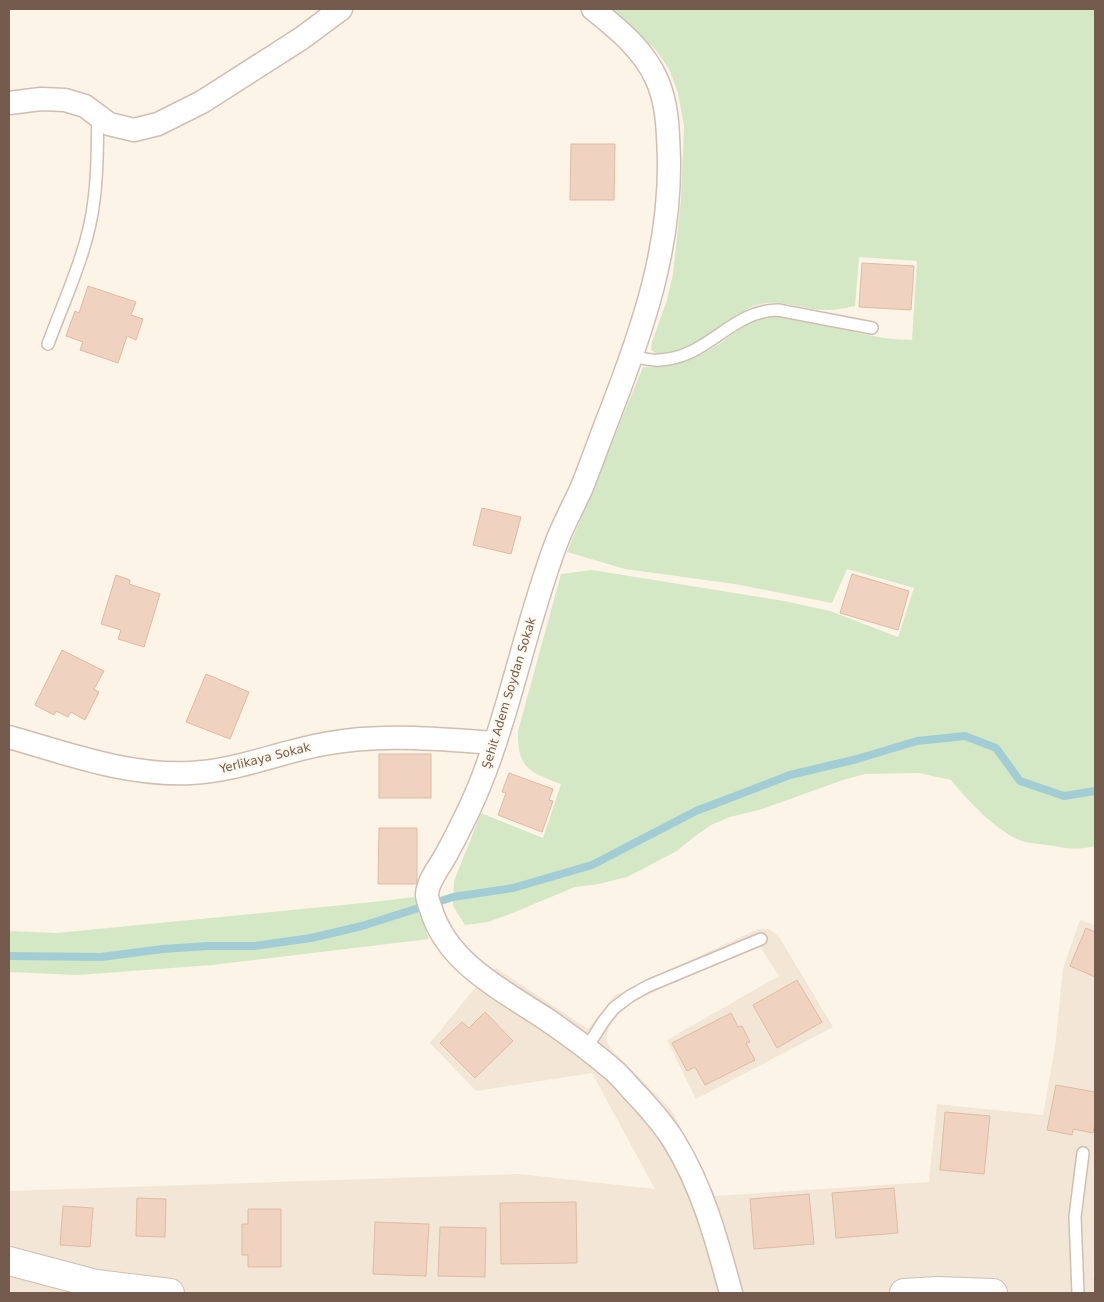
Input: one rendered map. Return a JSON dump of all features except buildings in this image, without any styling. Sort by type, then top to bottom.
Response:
[{"type":"street","points":[[9,103],[41,99],[65,100],[85,106],[109,124],[134,130],[158,124],[202,102],[302,38],[341,9]]},
{"type":"street","name":"Şehit Adem Soydan Sokak","points":[[593,9],[616,26],[642,54],[656,77],[664,100],[668,130],[669,177],[667,215],[660,263],[648,310],[633,356],[582,486],[558,539],[539,595],[495,743],[475,798],[430,884],[426,896],[435,923],[446,942],[460,956],[513,999],[548,1020],[614,1070],[672,1138],[690,1169],[710,1217],[731,1293]]},
{"type":"street","name":"Yerlikaya Sokak","points":[[9,737],[79,758],[150,773],[191,773],[223,770],[322,744],[364,737],[408,737],[495,743]]},
{"type":"street","points":[[9,1261],[96,1284],[170,1293]]},
{"type":"street","points":[[904,1293],[937,1291],[993,1293]]},
{"type":"lane","points":[[48,344],[88,232],[94,202],[98,116]]},
{"type":"lane","points":[[633,356],[659,360],[680,356],[700,348],[749,315],[764,310],[778,310],[872,328]]},
{"type":"lane","points":[[586,1049],[614,1008],[630,996],[648,986],[761,939]]},
{"type":"lane","points":[[1078,1293],[1075,1217],[1083,1153]]},
{"type":"shaded area","points":[[1080,920],[1095,925],[1095,1227],[1093,1277],[1095,1278],[1095,1293],[9,1293],[9,1191],[519,1174],[655,1189],[592,1073],[476,1091],[430,1043],[475,988],[496,968],[588,1029],[614,996],[758,929],[769,929],[779,937],[833,1027],[696,1099],[667,1040],[779,976],[760,946],[632,1003],[618,1015],[608,1029],[606,1040],[612,1050],[672,1111],[715,1196],[929,1182],[937,1104],[1043,1115],[1055,1048],[1063,969]]},
{"type":"green space","points":[[611,9],[1095,9],[1095,846],[1079,849],[1065,848],[1026,842],[1012,837],[983,815],[951,780],[919,773],[865,774],[759,810],[730,817],[711,825],[677,851],[627,877],[599,884],[575,887],[488,922],[465,925],[453,906],[454,881],[481,813],[543,838],[561,784],[534,772],[523,761],[518,744],[518,731],[561,574],[592,570],[784,601],[830,611],[898,637],[914,588],[847,569],[832,603],[735,584],[625,569],[567,552],[643,367],[674,364],[704,353],[749,323],[761,318],[790,318],[884,338],[912,340],[917,261],[859,257],[855,306],[827,310],[778,303],[759,304],[749,308],[695,344],[683,349],[657,354],[651,350],[673,274],[681,199],[684,126],[678,93],[669,69],[655,49]]},
{"type":"green space","points":[[414,897],[429,939],[212,965],[78,975],[9,972],[9,931],[57,933]]},
{"type":"waterway","points":[[9,956],[101,957],[163,949],[208,946],[254,946],[311,938],[362,926],[453,897],[513,888],[592,865],[696,811],[790,775],[857,759],[917,741],[965,736],[996,748],[1020,781],[1064,796],[1095,791]]}]
